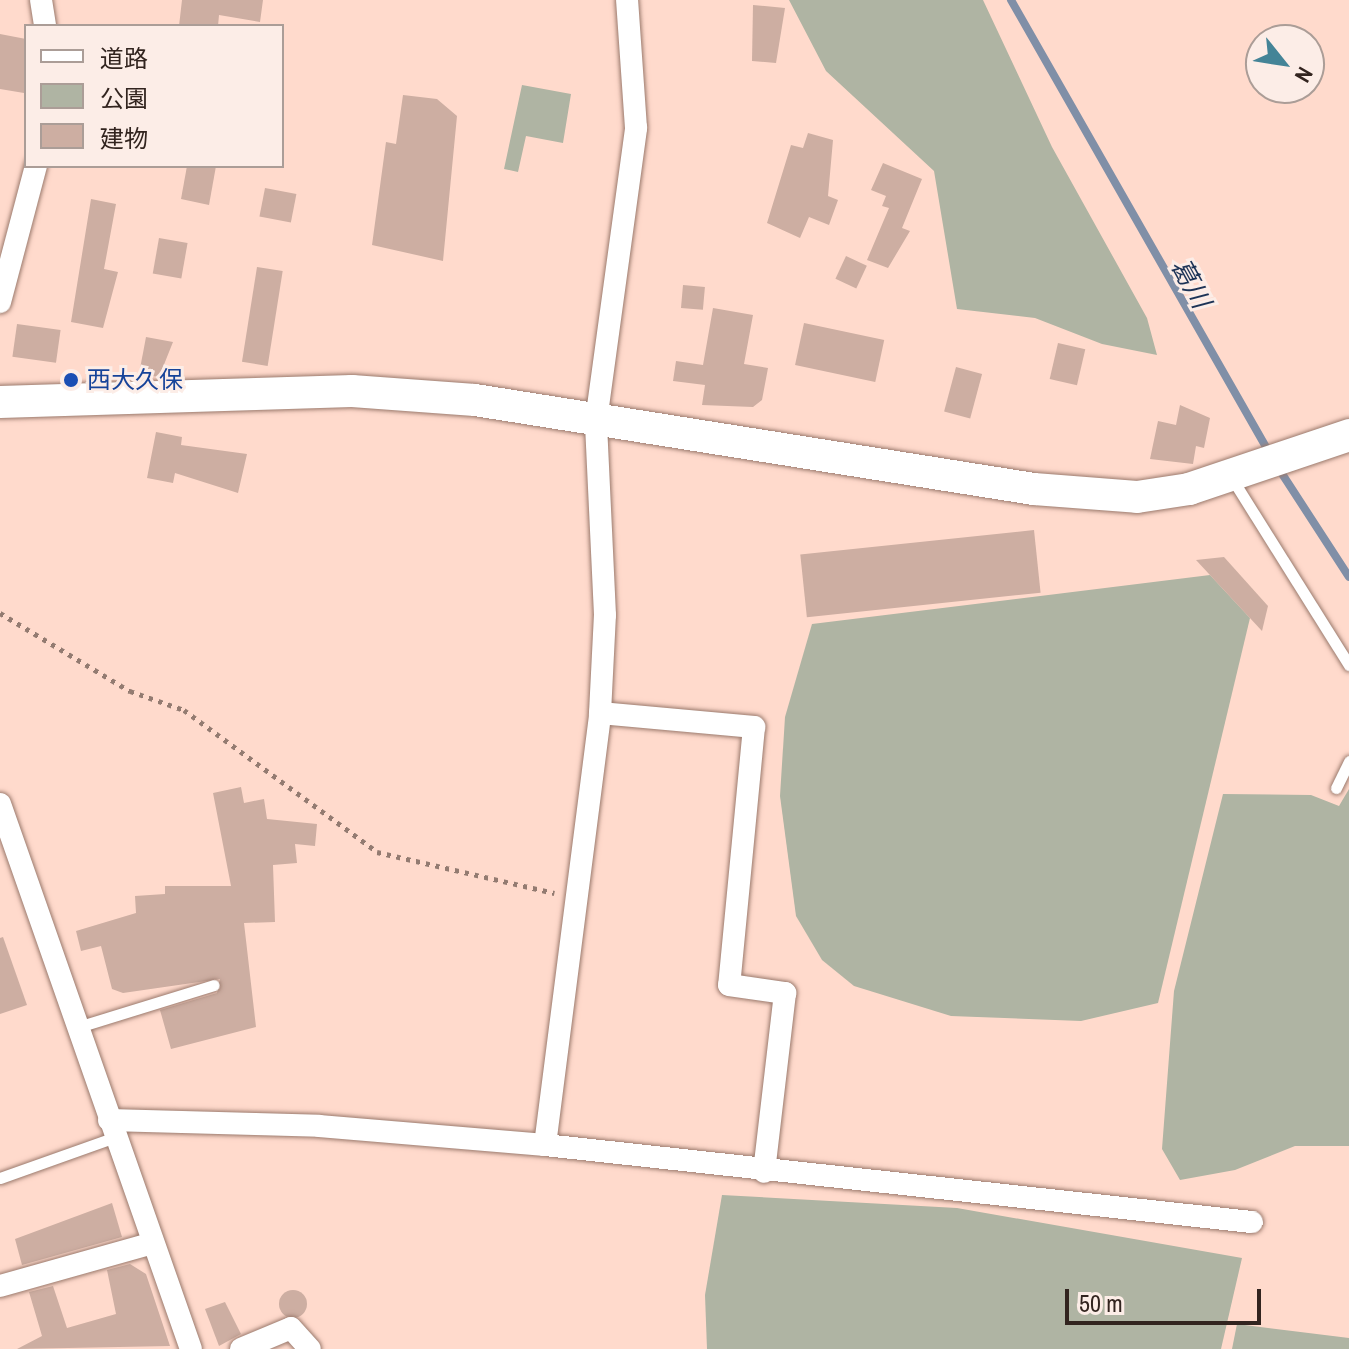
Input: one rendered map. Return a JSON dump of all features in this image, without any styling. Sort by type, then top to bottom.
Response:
[{"type":"street","points":[[41,0],[45,24]]},
{"type":"street","points":[[545,1145],[600,713],[605,615],[596,421],[636,128],[627,0]]},
{"type":"street","points":[[0,302],[35,168]]},
{"type":"street","points":[[0,402],[352,391],[475,400],[1034,489],[1137,497],[1238,474],[1349,435]]},
{"type":"street","points":[[600,713],[754,727],[729,985],[785,993],[764,1172]]},
{"type":"street","points":[[0,804],[191,1349]]},
{"type":"street","points":[[112,1128],[319,1126],[545,1145],[764,1172],[1252,1222]]},
{"type":"street","points":[[0,1286],[153,1243]]},
{"type":"street","points":[[241,1349],[291,1328],[310,1349]]},
{"type":"lane","points":[[1238,474],[1349,665]]},
{"type":"lane","points":[[1336,788],[1349,761]]},
{"type":"lane","points":[[78,1027],[214,985]]},
{"type":"lane","points":[[0,1178],[112,1128]]},
{"type":"path","points":[[0,613],[130,691],[184,710],[377,852],[575,898]]},
{"type":"green space","points":[[789,0],[983,0],[1052,147],[1147,318],[1157,355],[1102,344],[1035,318],[957,309],[934,171],[826,71]]},
{"type":"green space","points":[[522,85],[571,94],[563,143],[526,136],[518,172],[504,169]]},
{"type":"green space","points":[[1210,575],[1250,618],[1158,1003],[1081,1021],[951,1016],[854,986],[822,960],[796,916],[780,796],[785,717],[812,624]]},
{"type":"green space","points":[[1349,789],[1349,1146],[1295,1146],[1235,1170],[1180,1180],[1162,1149],[1174,991],[1223,794],[1311,795],[1339,806]]},
{"type":"green space","points":[[722,1195],[957,1208],[1242,1258],[1221,1349],[707,1349],[705,1295]]},
{"type":"green space","points":[[1237,1324],[1349,1338],[1349,1349],[1232,1349]]},
{"type":"building","points":[[182,0],[263,0],[260,22],[219,15],[218,24],[179,24]]},
{"type":"building","points":[[753,5],[785,8],[776,63],[752,61]]},
{"type":"building","points":[[0,34],[24,39],[24,93],[0,89]]},
{"type":"building","points":[[403,95],[437,99],[457,116],[443,261],[372,245],[386,142],[396,144]]},
{"type":"building","points":[[808,133],[833,140],[828,196],[838,200],[829,225],[809,217],[800,238],[767,223],[791,145],[803,148]]},
{"type":"building","points":[[883,163],[922,179],[902,228],[910,231],[888,268],[867,260],[889,208],[882,206],[886,196],[871,190]]},
{"type":"building","points":[[187,168],[216,168],[209,205],[181,199]]},
{"type":"building","points":[[265,188],[296,194],[291,223],[259,216]]},
{"type":"building","points":[[91,199],[116,204],[104,269],[118,272],[103,328],[71,322]]},
{"type":"building","points":[[159,238],[188,243],[181,278],[153,273]]},
{"type":"building","points":[[846,256],[867,266],[856,288],[835,279]]},
{"type":"building","points":[[257,267],[283,271],[268,366],[242,362]]},
{"type":"building","points":[[683,285],[705,287],[703,310],[681,308]]},
{"type":"building","points":[[713,308],[753,315],[744,364],[768,368],[762,400],[753,407],[702,405],[705,385],[673,381],[676,361],[703,365]]},
{"type":"building","points":[[804,323],[884,340],[875,382],[795,365]]},
{"type":"building","points":[[17,324],[61,330],[56,363],[12,357]]},
{"type":"building","points":[[146,337],[173,342],[159,377],[139,374]]},
{"type":"building","points":[[1058,343],[1085,349],[1077,385],[1050,379]]},
{"type":"building","points":[[956,367],[982,374],[970,418],[944,411]]},
{"type":"building","points":[[1180,405],[1210,418],[1204,448],[1196,446],[1193,464],[1150,459],[1158,421],[1176,425]]},
{"type":"building","points":[[156,432],[182,437],[181,445],[247,454],[238,493],[175,473],[173,483],[147,478]]},
{"type":"building","points":[[1034,530],[1041,593],[807,617],[800,555]]},
{"type":"building","points":[[1224,557],[1268,606],[1262,631],[1196,560]]},
{"type":"building","points":[[241,787],[244,803],[264,799],[267,819],[317,824],[315,846],[295,844],[297,863],[273,865],[275,922],[244,923],[256,1027],[171,1049],[160,1010],[217,993],[220,979],[123,993],[112,989],[101,946],[81,951],[76,931],[136,913],[135,896],[165,894],[165,886],[231,886],[213,793]]},
{"type":"building","points":[[3,937],[27,1005],[0,1014],[0,938]]},
{"type":"building","points":[[112,1203],[122,1237],[22,1265],[15,1239]]},
{"type":"building","points":[[130,1264],[146,1274],[170,1346],[17,1349],[42,1336],[29,1292],[53,1286],[67,1328],[116,1314],[107,1270]]},
{"type":"building","points":[[293,1290],[303,1294],[307,1304],[303,1314],[293,1318],[283,1314],[279,1304],[283,1294]]},
{"type":"building","points":[[225,1302],[241,1334],[219,1346],[205,1309]]},
{"type":"waterway","name":"葛川","points":[[1011,0],[1270,454]]},
{"type":"waterway","name":"葛川","points":[[1277,466],[1349,577]]},
{"type":"place","name":"西大久保","points":[[71,380]]}]
